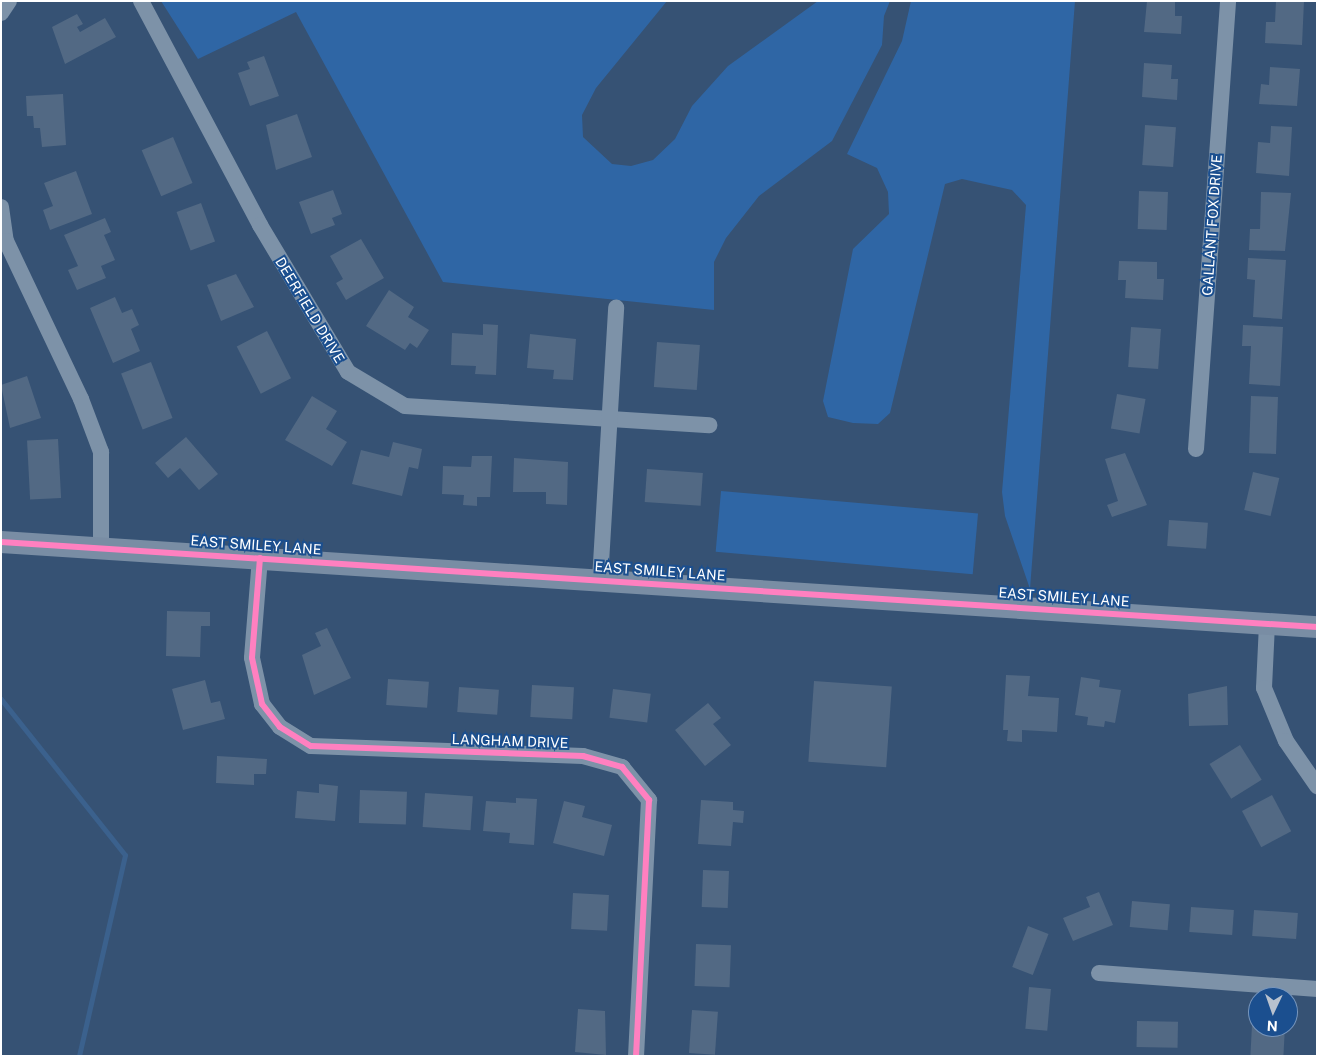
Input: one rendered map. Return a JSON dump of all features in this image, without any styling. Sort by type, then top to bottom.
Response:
[{"type":"street","points":[[1,12],[9,1]]},
{"type":"street","name":"DEERFIELD DRIVE","points":[[141,1],[260,225],[348,372],[405,406],[708,425]]},
{"type":"street","name":"GALLANT FOX DRIVE","points":[[1196,449],[1228,1]]},
{"type":"street","points":[[1,207],[6,241],[81,399],[101,452],[101,547]]},
{"type":"street","points":[[600,580],[616,307]]},
{"type":"street","name":"EAST SMILEY LANE","points":[[1,542],[1317,627]]},
{"type":"street","name":"LANGHAM DRIVE","points":[[260,558],[252,658],[262,704],[280,727],[311,746],[583,756],[622,767],[650,800],[636,1056]]},
{"type":"street","points":[[1267,624],[1264,688],[1286,741],[1317,786]]},
{"type":"street","points":[[1099,973],[1317,989]]},
{"type":"shaded area","points":[[161,1],[667,1],[596,88],[582,115],[583,137],[612,164],[631,166],[653,160],[675,139],[692,106],[728,66],[818,1],[890,1],[884,16],[882,45],[832,141],[759,196],[726,238],[714,262],[714,310],[443,282],[296,12],[198,59]]},
{"type":"shaded area","points":[[911,1],[1075,1],[1030,589],[1005,516],[1002,492],[1026,205],[1012,190],[962,179],[945,184],[890,413],[878,424],[853,423],[828,417],[823,401],[853,249],[889,214],[888,192],[877,168],[847,154],[902,41]]},
{"type":"shaded area","points":[[721,491],[978,513],[973,574],[716,552]]},
{"type":"building","points":[[1147,1],[1175,1],[1175,16],[1182,16],[1181,34],[1144,32]]},
{"type":"building","points":[[1276,1],[1304,1],[1302,45],[1265,43],[1266,22],[1275,22]]},
{"type":"building","points":[[77,14],[83,24],[77,27],[80,32],[105,18],[116,37],[65,64],[52,27]]},
{"type":"building","points":[[264,56],[279,96],[250,106],[238,73],[250,69],[247,62]]},
{"type":"building","points":[[1144,63],[1172,65],[1171,79],[1178,79],[1177,100],[1142,97]]},
{"type":"building","points":[[1270,67],[1300,69],[1297,106],[1259,104],[1261,84],[1269,85]]},
{"type":"building","points":[[63,94],[66,145],[42,147],[40,128],[34,128],[33,116],[27,116],[26,96]]},
{"type":"building","points":[[297,114],[312,157],[276,170],[266,125]]},
{"type":"building","points":[[1145,125],[1176,127],[1173,167],[1142,165]]},
{"type":"building","points":[[1271,126],[1292,127],[1289,176],[1256,173],[1258,142],[1270,143]]},
{"type":"building","points":[[173,137],[193,183],[161,196],[142,150]]},
{"type":"building","points":[[76,171],[92,214],[50,230],[43,210],[53,206],[44,183]]},
{"type":"building","points":[[333,190],[342,214],[332,218],[335,225],[311,234],[299,202]]},
{"type":"building","points":[[1139,191],[1168,192],[1167,230],[1138,229]]},
{"type":"building","points":[[1261,192],[1291,193],[1285,251],[1249,250],[1250,229],[1260,229]]},
{"type":"building","points":[[201,203],[215,242],[191,250],[177,212]]},
{"type":"building","points":[[105,218],[111,232],[104,235],[115,260],[101,266],[106,278],[77,290],[68,270],[78,266],[64,235]]},
{"type":"building","points":[[361,239],[384,278],[346,300],[336,283],[343,279],[330,256]]},
{"type":"building","points":[[1248,258],[1286,260],[1282,319],[1253,317],[1255,280],[1247,279]]},
{"type":"building","points":[[1119,261],[1157,262],[1157,279],[1164,279],[1163,300],[1125,298],[1126,280],[1118,280]]},
{"type":"building","points":[[236,274],[254,307],[221,321],[207,285]]},
{"type":"building","points":[[389,290],[414,307],[408,317],[429,330],[417,348],[410,343],[405,350],[366,326]]},
{"type":"building","points":[[115,297],[122,313],[132,309],[139,325],[131,329],[140,351],[113,363],[90,308]]},
{"type":"building","points":[[483,324],[498,325],[496,375],[475,374],[476,366],[451,365],[452,333],[483,335]]},
{"type":"building","points":[[1243,325],[1283,327],[1280,386],[1249,384],[1251,346],[1242,346]]},
{"type":"building","points":[[1131,327],[1161,329],[1158,369],[1128,367]]},
{"type":"building","points":[[267,331],[291,378],[261,394],[237,346]]},
{"type":"building","points":[[530,334],[576,339],[573,380],[553,379],[554,370],[527,368]]},
{"type":"building","points":[[657,342],[700,345],[697,390],[654,387]]},
{"type":"building","points":[[151,362],[173,418],[143,429],[121,373]]},
{"type":"building","points":[[27,376],[41,418],[10,428],[1,385]]},
{"type":"building","points":[[1117,394],[1146,399],[1139,434],[1111,428]]},
{"type":"building","points":[[312,396],[337,411],[326,429],[347,442],[332,466],[285,440]]},
{"type":"building","points":[[1251,396],[1278,397],[1276,454],[1249,453]]},
{"type":"building","points":[[186,437],[218,474],[199,490],[180,468],[168,478],[155,463]]},
{"type":"building","points":[[58,439],[61,498],[30,500],[27,441]]},
{"type":"building","points":[[393,442],[422,449],[418,469],[409,467],[402,496],[352,484],[361,450],[389,457]]},
{"type":"building","points":[[1125,453],[1147,505],[1112,517],[1107,505],[1118,501],[1105,459]]},
{"type":"building","points":[[472,456],[492,456],[490,497],[477,497],[477,506],[463,505],[464,495],[442,494],[443,466],[471,467]]},
{"type":"building","points":[[514,458],[568,462],[567,505],[546,504],[546,492],[513,492]]},
{"type":"building","points":[[647,469],[703,473],[701,506],[645,502]]},
{"type":"building","points":[[1253,472],[1279,478],[1271,516],[1244,510]]},
{"type":"building","points":[[1169,520],[1208,523],[1206,549],[1167,546]]},
{"type":"building","points":[[167,611],[210,612],[210,626],[201,626],[200,657],[166,656]]},
{"type":"building","points":[[327,628],[351,678],[314,695],[302,655],[321,646],[315,633]]},
{"type":"building","points":[[1006,675],[1030,676],[1028,696],[1059,698],[1057,732],[1022,730],[1022,742],[1007,741],[1008,730],[1003,730]]},
{"type":"building","points":[[1081,677],[1100,680],[1099,687],[1121,690],[1115,723],[1105,721],[1104,727],[1087,725],[1088,717],[1075,715]]},
{"type":"building","points":[[388,679],[429,682],[427,708],[386,705]]},
{"type":"building","points":[[205,680],[211,703],[220,701],[225,719],[183,730],[172,689]]},
{"type":"building","points":[[814,681],[892,686],[886,767],[808,762]]},
{"type":"building","points":[[532,685],[574,687],[572,719],[530,717]]},
{"type":"building","points":[[1227,686],[1228,725],[1189,726],[1188,694]]},
{"type":"building","points":[[459,687],[499,690],[497,715],[457,712]]},
{"type":"building","points":[[613,689],[651,694],[647,722],[609,718]]},
{"type":"building","points":[[708,703],[721,718],[713,724],[731,745],[705,766],[675,730]]},
{"type":"building","points":[[1240,745],[1262,780],[1231,799],[1209,764]]},
{"type":"building","points":[[217,756],[267,759],[266,774],[254,774],[254,785],[216,783]]},
{"type":"building","points":[[319,784],[338,786],[335,821],[295,818],[297,791],[319,793]]},
{"type":"building","points":[[360,790],[407,792],[406,825],[359,823]]},
{"type":"building","points":[[425,793],[473,796],[471,830],[423,827]]},
{"type":"building","points":[[1272,795],[1291,831],[1261,847],[1242,811]]},
{"type":"building","points":[[516,798],[537,799],[534,845],[509,843],[510,833],[483,831],[486,801],[516,803]]},
{"type":"building","points":[[701,800],[733,802],[733,810],[744,811],[743,823],[733,822],[731,846],[698,844]]},
{"type":"building","points":[[564,801],[585,806],[582,817],[612,825],[604,856],[553,843]]},
{"type":"building","points":[[703,870],[729,871],[728,908],[702,907]]},
{"type":"building","points":[[1099,892],[1113,925],[1073,941],[1063,918],[1090,907],[1086,897]]},
{"type":"building","points":[[573,893],[609,895],[607,931],[571,929]]},
{"type":"building","points":[[1132,901],[1170,904],[1168,930],[1130,927]]},
{"type":"building","points":[[1191,907],[1234,910],[1232,935],[1189,932]]},
{"type":"building","points":[[1254,910],[1298,913],[1296,939],[1252,936]]},
{"type":"building","points":[[1028,926],[1049,934],[1033,975],[1012,967]]},
{"type":"building","points":[[696,944],[731,945],[730,987],[695,986]]},
{"type":"building","points":[[1029,987],[1051,989],[1047,1031],[1025,1029]]},
{"type":"building","points":[[578,1009],[605,1011],[606,1055],[575,1052]]},
{"type":"building","points":[[692,1010],[718,1012],[715,1055],[689,1053]]},
{"type":"building","points":[[1137,1021],[1178,1022],[1178,1048],[1137,1047]]},
{"type":"building","points":[[1251,1037],[1284,1037],[1283,1056],[1250,1055]]},
{"type":"waterway","points":[[1,699],[125,855],[79,1056]]},
{"type":"cycle path","points":[[1,542],[1317,627]]},
{"type":"cycle path","points":[[260,558],[252,658],[262,704],[280,727],[311,746],[583,756],[622,767],[649,800],[636,1056]]}]
